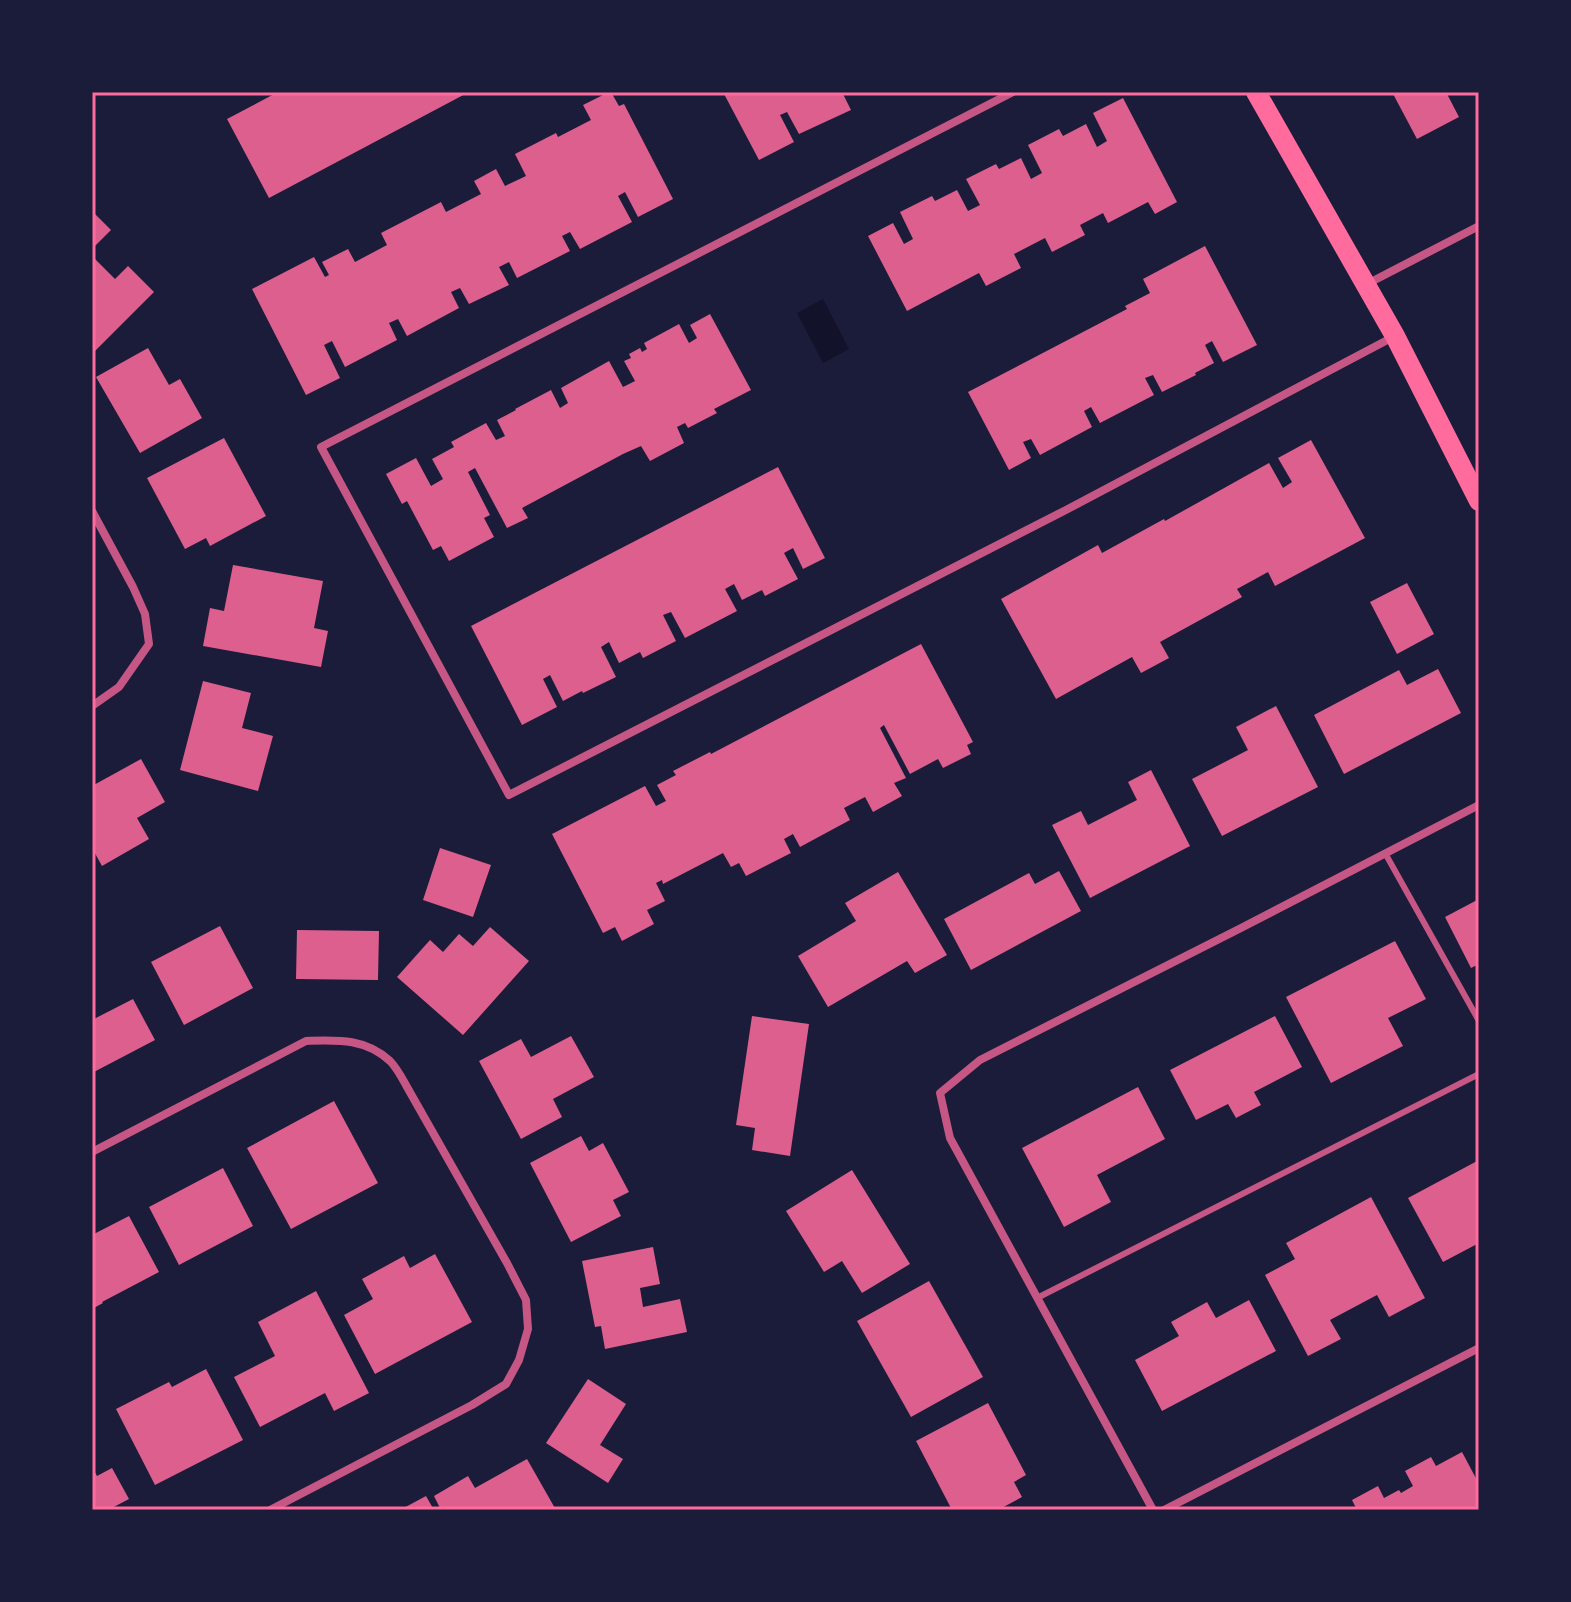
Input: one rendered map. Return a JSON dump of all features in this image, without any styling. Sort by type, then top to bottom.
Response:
[{"type":"main road","points":[[1256,92],[1395,336],[1479,501]]},
{"type":"street","points":[[1013,92],[321,447],[509,795],[1064,511],[1395,336]]},
{"type":"street","points":[[1366,284],[1479,226]]},
{"type":"street","points":[[92,511],[145,614],[149,644],[119,687],[92,706]]},
{"type":"street","points":[[1153,1510],[950,1138],[940,1093],[980,1060],[1479,805]]},
{"type":"street","points":[[92,1152],[306,1041],[346,1040],[373,1049],[392,1062],[526,1300],[528,1329],[519,1360],[506,1384],[472,1405],[270,1510]]},
{"type":"street","points":[[1164,1510],[1479,1348]]},
{"type":"lane","points":[[1385,853],[1479,1021]]},
{"type":"lane","points":[[1037,1298],[1479,1074]]},
{"type":"shaded area","points":[[823,299],[849,349],[823,363],[797,313]]},
{"type":"building","points":[[278,92],[469,92],[269,198],[227,119]]},
{"type":"building","points":[[609,92],[619,106],[624,104],[673,199],[638,217],[625,192],[618,196],[632,222],[580,249],[570,232],[562,236],[570,251],[517,278],[509,262],[499,267],[509,285],[469,304],[460,288],[451,292],[459,308],[407,336],[398,319],[389,323],[397,340],[345,367],[332,341],[324,345],[340,378],[306,395],[252,289],[314,257],[325,277],[329,275],[322,262],[348,249],[355,262],[387,245],[381,233],[441,202],[446,212],[481,194],[474,181],[496,169],[505,186],[526,176],[515,154],[556,133],[558,137],[591,120],[583,105]]},
{"type":"building","points":[[723,92],[842,92],[851,110],[799,134],[787,112],[780,115],[794,142],[759,160]]},
{"type":"building","points":[[1392,92],[1446,92],[1459,117],[1417,139]]},
{"type":"building","points":[[1123,98],[1177,202],[1155,214],[1148,202],[1108,223],[1103,213],[1080,225],[1085,235],[1052,252],[1045,238],[1014,254],[1021,268],[986,286],[979,273],[907,311],[868,236],[893,223],[904,244],[913,239],[900,212],[932,196],[935,201],[957,190],[968,211],[980,205],[966,179],[996,164],[999,169],[1021,158],[1031,179],[1042,173],[1028,145],[1059,129],[1063,136],[1086,124],[1097,147],[1107,141],[1093,113]]},
{"type":"building","points":[[92,211],[111,230],[92,249]]},
{"type":"building","points":[[1205,246],[1257,345],[1223,362],[1212,341],[1205,345],[1214,363],[1196,375],[1162,392],[1153,375],[1145,378],[1154,395],[1100,423],[1091,407],[1084,411],[1092,427],[1040,455],[1031,439],[1023,442],[1031,458],[1009,470],[968,392],[1127,309],[1125,306],[1150,293],[1143,279]]},
{"type":"building","points":[[92,256],[115,279],[128,266],[154,292],[92,354]]},
{"type":"building","points":[[710,314],[751,390],[714,409],[717,413],[688,428],[685,423],[677,427],[684,443],[650,461],[641,446],[623,454],[522,508],[528,518],[507,528],[475,468],[468,472],[490,515],[484,518],[494,537],[449,561],[441,546],[433,550],[407,501],[402,504],[386,474],[416,458],[431,486],[443,479],[432,459],[454,447],[451,442],[486,423],[496,440],[505,436],[497,420],[551,390],[560,408],[568,403],[561,388],[609,361],[623,387],[635,381],[624,361],[631,358],[629,354],[640,348],[642,352],[647,349],[644,343],[679,324],[689,343],[697,338],[690,325]]},
{"type":"building","points":[[148,348],[169,385],[180,379],[202,418],[140,453],[96,377]]},
{"type":"building","points":[[224,438],[266,516],[210,546],[206,538],[185,549],[147,478]]},
{"type":"building","points":[[1311,440],[1365,538],[1275,586],[1268,572],[1237,589],[1242,597],[1160,642],[1169,658],[1141,673],[1132,657],[1056,699],[1001,599],[1098,545],[1102,553],[1269,463],[1283,488],[1292,482],[1278,458]]},
{"type":"building","points":[[778,467],[825,558],[803,569],[793,548],[784,553],[798,579],[765,596],[762,590],[742,600],[734,584],[725,589],[737,611],[685,638],[671,612],[663,615],[676,641],[643,658],[640,652],[619,663],[609,642],[601,647],[616,677],[563,701],[550,675],[543,679],[557,707],[522,725],[471,626]]},
{"type":"building","points":[[233,565],[323,581],[314,628],[328,631],[321,667],[203,646],[210,608],[224,611]]},
{"type":"building","points":[[1407,583],[1434,634],[1397,654],[1370,602]]},
{"type":"building","points":[[921,644],[973,742],[967,745],[971,754],[943,768],[938,759],[910,774],[884,725],[880,728],[906,778],[894,783],[902,796],[873,812],[865,797],[844,808],[850,820],[800,847],[793,834],[784,839],[791,853],[746,876],[739,863],[731,867],[723,853],[663,884],[662,880],[656,883],[665,901],[647,910],[654,924],[622,941],[615,927],[603,933],[552,834],[645,786],[656,806],[666,801],[657,785],[676,775],[673,771]]},
{"type":"building","points":[[1438,669],[1461,713],[1344,774],[1314,715],[1399,670],[1407,685]]},
{"type":"building","points":[[203,681],[251,693],[242,728],[273,736],[258,791],[180,770]]},
{"type":"building","points":[[1276,706],[1318,787],[1222,836],[1192,779],[1248,750],[1236,727]]},
{"type":"building","points":[[141,759],[165,802],[137,818],[149,839],[102,866],[92,848],[92,786]]},
{"type":"building","points":[[1151,770],[1190,846],[1090,898],[1052,825],[1081,811],[1088,825],[1137,800],[1128,782]]},
{"type":"building","points":[[440,848],[491,865],[473,917],[423,900]]},
{"type":"building","points":[[1059,871],[1081,911],[971,970],[944,919],[1029,873],[1035,884]]},
{"type":"building","points":[[898,872],[947,955],[915,973],[907,961],[828,1007],[798,956],[856,921],[845,903]]},
{"type":"building","points":[[1479,899],[1479,964],[1471,968],[1445,917]]},
{"type":"building","points":[[220,926],[253,988],[184,1025],[151,962]]},
{"type":"building","points":[[490,927],[529,961],[463,1035],[397,977],[430,940],[443,952],[459,934],[473,946]]},
{"type":"building","points":[[297,930],[379,931],[378,980],[296,979]]},
{"type":"building","points":[[1395,941],[1426,999],[1388,1018],[1403,1046],[1331,1083],[1286,997]]},
{"type":"building","points":[[133,999],[155,1040],[92,1073],[92,1020]]},
{"type":"building","points":[[752,1016],[809,1024],[790,1156],[752,1150],[755,1128],[736,1125]]},
{"type":"building","points":[[1275,1016],[1302,1067],[1254,1092],[1261,1105],[1236,1118],[1228,1104],[1196,1120],[1170,1070]]},
{"type":"building","points":[[571,1036],[594,1077],[553,1099],[562,1117],[521,1139],[479,1061],[521,1039],[531,1057]]},
{"type":"building","points":[[1138,1087],[1165,1139],[1097,1175],[1111,1202],[1064,1227],[1022,1148]]},
{"type":"building","points":[[334,1101],[378,1183],[291,1229],[247,1148]]},
{"type":"building","points":[[581,1136],[589,1151],[603,1143],[629,1192],[613,1200],[621,1216],[571,1242],[530,1163]]},
{"type":"building","points":[[1479,1160],[1479,1243],[1443,1262],[1408,1198]]},
{"type":"building","points":[[223,1168],[253,1226],[179,1265],[149,1207]]},
{"type":"building","points":[[852,1170],[910,1264],[862,1293],[842,1261],[824,1272],[786,1211]]},
{"type":"building","points":[[1371,1197],[1425,1298],[1389,1317],[1377,1295],[1330,1320],[1341,1339],[1308,1356],[1265,1275],[1295,1259],[1286,1243]]},
{"type":"building","points":[[129,1216],[159,1272],[92,1309],[92,1235]]},
{"type":"building","points":[[653,1247],[660,1284],[640,1288],[643,1307],[680,1299],[687,1332],[605,1349],[601,1326],[595,1327],[582,1261]]},
{"type":"building","points":[[435,1254],[472,1322],[375,1374],[344,1315],[373,1299],[362,1279],[404,1256],[410,1268]]},
{"type":"building","points":[[929,1281],[983,1377],[911,1417],[857,1321]]},
{"type":"building","points":[[316,1291],[369,1393],[334,1411],[325,1393],[260,1427],[234,1377],[275,1356],[258,1322]]},
{"type":"building","points":[[1249,1300],[1276,1351],[1162,1411],[1135,1360],[1179,1336],[1171,1322],[1207,1302],[1216,1318]]},
{"type":"building","points":[[206,1369],[243,1440],[155,1485],[116,1409],[169,1382],[172,1387]]},
{"type":"building","points":[[588,1379],[626,1404],[600,1445],[623,1459],[608,1483],[546,1443]]},
{"type":"building","points":[[988,1403],[1026,1475],[1014,1482],[1022,1497],[998,1510],[952,1510],[916,1441]]},
{"type":"building","points":[[1462,1452],[1479,1484],[1479,1510],[1357,1510],[1352,1500],[1378,1486],[1384,1498],[1399,1490],[1401,1493],[1413,1486],[1405,1471],[1431,1457],[1436,1466]]},
{"type":"building","points":[[527,1459],[556,1510],[441,1510],[434,1496],[468,1476],[475,1488]]},
{"type":"building","points":[[92,1467],[97,1476],[112,1468],[129,1499],[108,1510],[92,1510]]},
{"type":"building","points":[[426,1496],[434,1510],[400,1510]]}]
